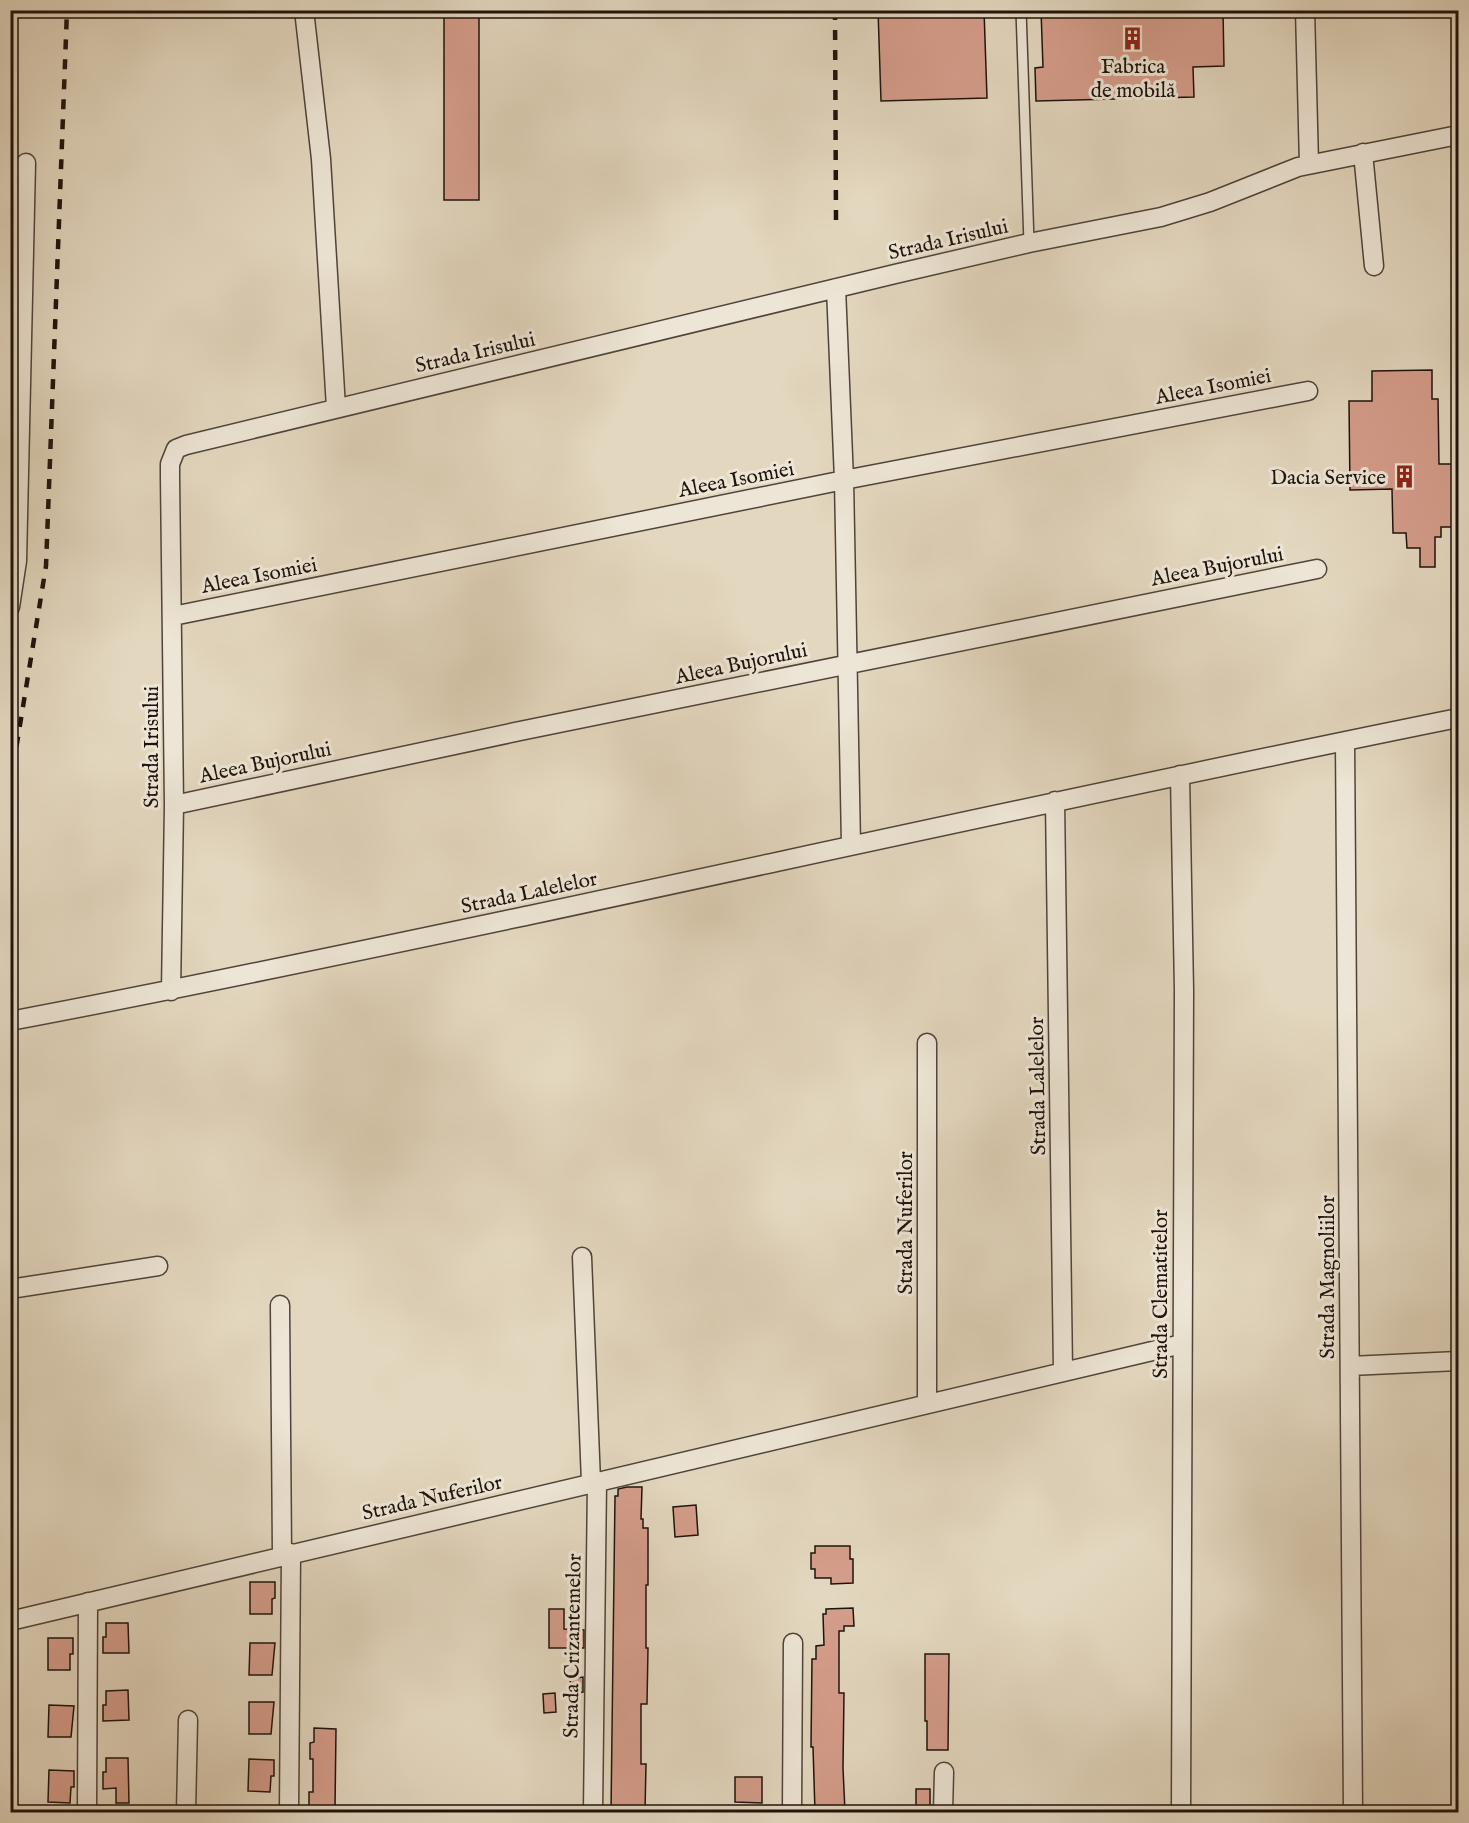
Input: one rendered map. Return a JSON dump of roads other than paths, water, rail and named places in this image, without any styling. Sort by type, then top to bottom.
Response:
[{"type":"street","points":[[304,10],[321,159],[336,408]]},
{"type":"street","points":[[1305,10],[1310,164]]},
{"type":"street","name":"Strada Irisului","points":[[171,991],[174,805],[170,477],[176,449],[336,408],[836,288],[1188,209],[1279,173],[1310,164],[1458,135]]},
{"type":"street","points":[[1363,153],[1374,266]]},
{"type":"street","points":[[10,607],[17,561],[26,164]]},
{"type":"street","points":[[836,288],[844,480],[851,845]]},
{"type":"street","name":"Aleea Isomiei","points":[[173,616],[844,480],[1308,391]]},
{"type":"street","name":"Aleea Bujorului","points":[[174,805],[323,772],[1317,568]]},
{"type":"street","name":"Strada Lalelelor","points":[[10,1021],[171,991],[1056,801],[1458,718]]},
{"type":"street","name":"Strada Magnoliilor","points":[[1345,741],[1353,1812]]},
{"type":"street","name":"Strada Clematitelor","points":[[1180,775],[1184,992],[1181,1812]]},
{"type":"street","name":"Strada Lalelelor","points":[[1056,801],[1063,1371]]},
{"type":"street","name":"Strada Nuferilor","points":[[927,1043],[927,1403]]},
{"type":"street","points":[[582,1257],[594,1482]]},
{"type":"street","points":[[10,1289],[158,1266]]},
{"type":"street","points":[[280,1305],[287,1554],[289,1812]]},
{"type":"street","name":"Strada Nuferilor","points":[[10,1621],[1182,1344]]},
{"type":"street","points":[[1350,1366],[1458,1361]]},
{"type":"street","name":"Strada Crizantemelor","points":[[592,1812],[594,1482]]},
{"type":"street","points":[[87,1812],[88,1602]]},
{"type":"street","points":[[792,1812],[793,1643]]},
{"type":"street","points":[[186,1812],[188,1720]]},
{"type":"street","points":[[943,1812],[944,1772]]},
{"type":"lane","points":[[1021,10],[1029,243]]},
{"type":"railway","points":[[10,786],[46,566],[67,10]]},
{"type":"railway","points":[[835,10],[836,220]]},
{"type":"place","name":"Fabrica de mobilă","points":[[1133,38]]},
{"type":"place","name":"Dacia Service","points":[[1404,477]]}]
